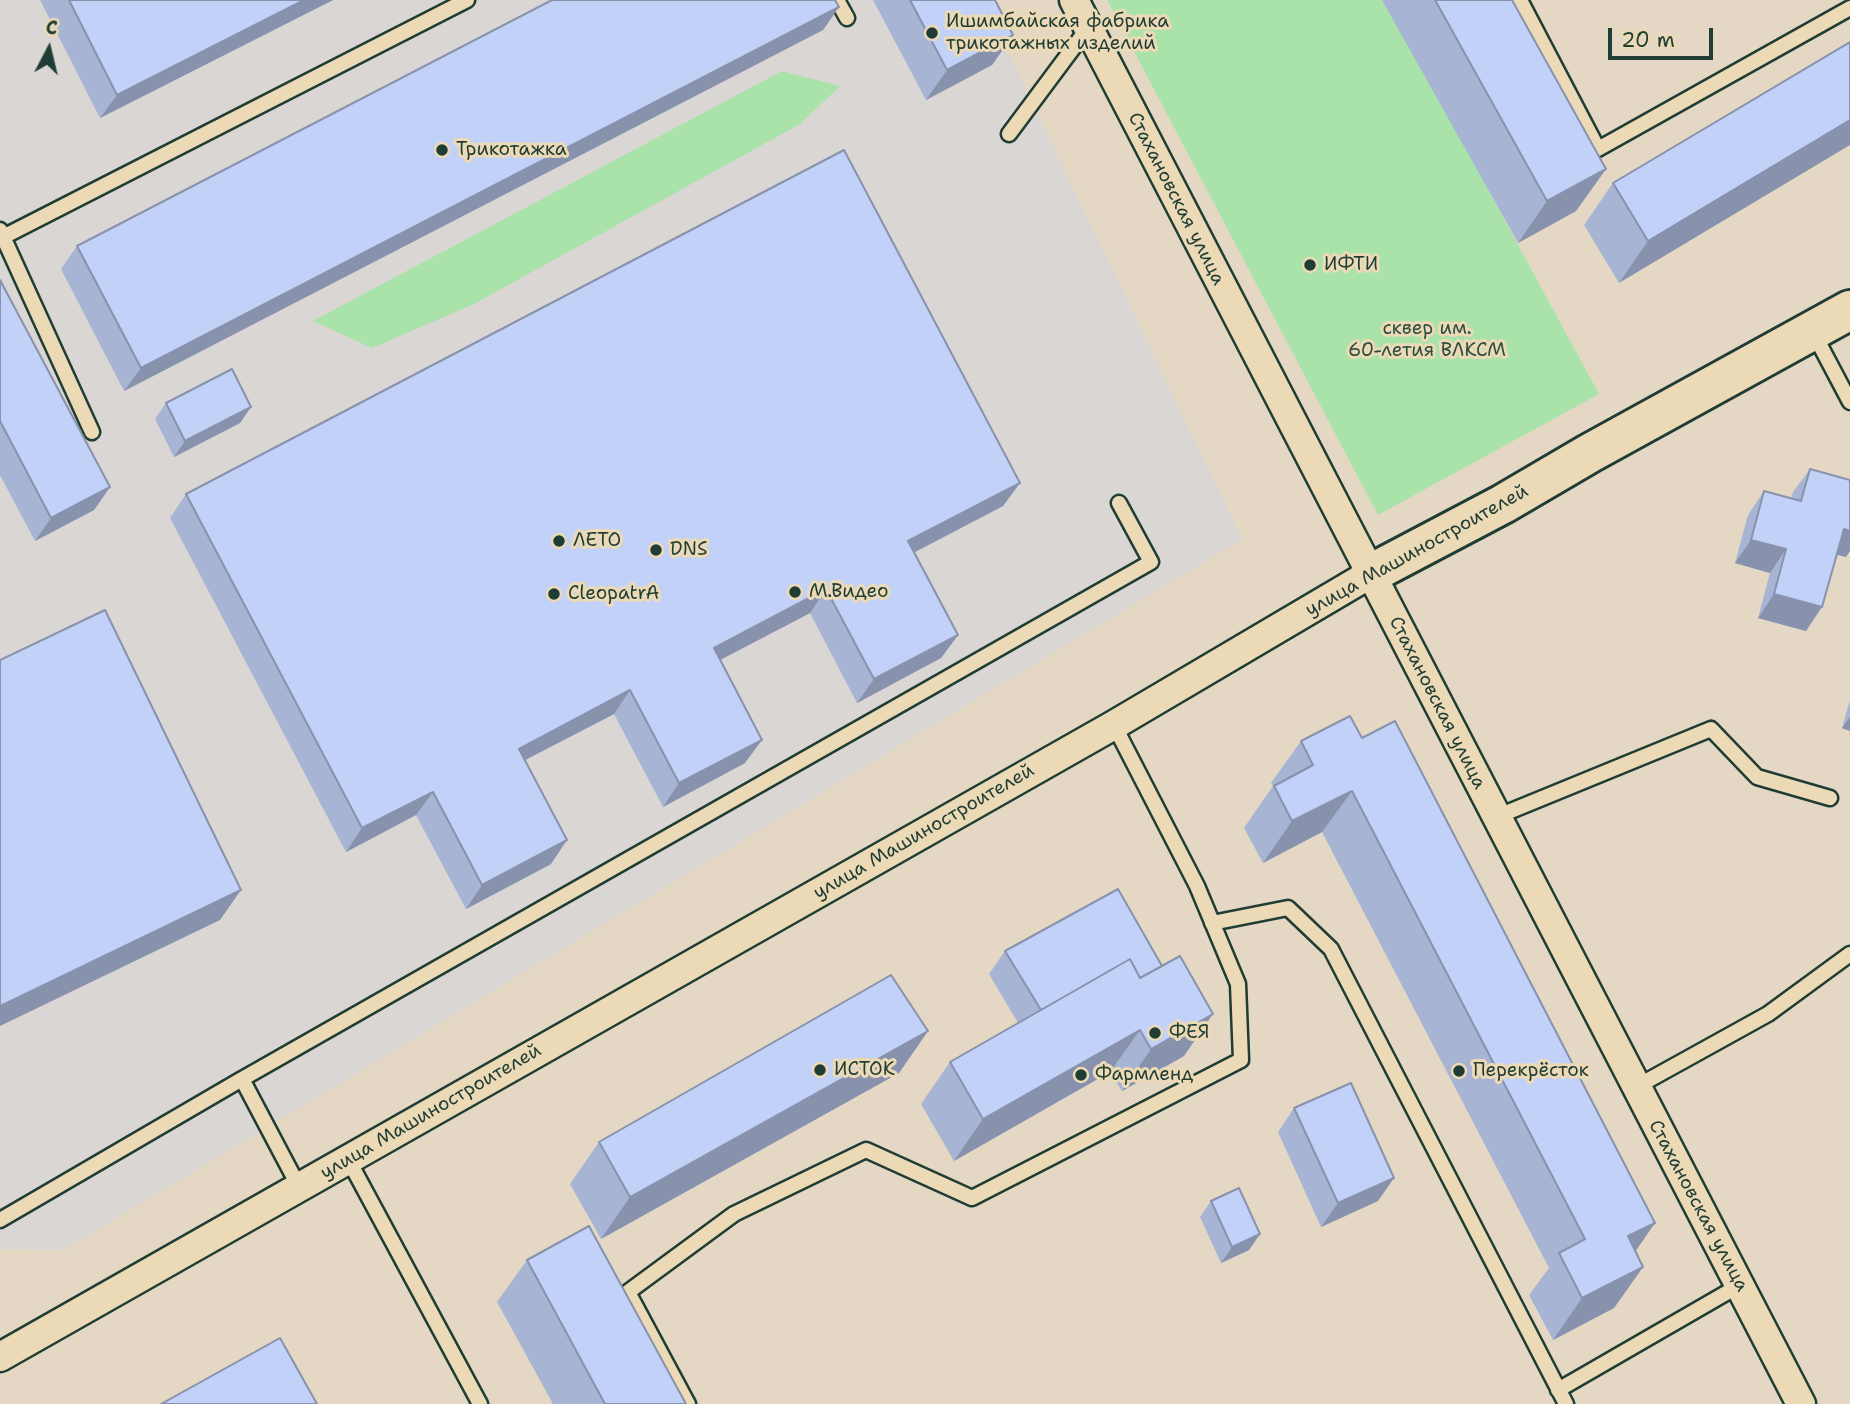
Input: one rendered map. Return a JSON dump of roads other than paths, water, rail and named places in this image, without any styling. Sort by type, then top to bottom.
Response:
[{"type":"street","name":"Стахановская улица","points":[[1074,0],[1801,1404]]},
{"type":"street","name":"улица Машиностроителей","points":[[0,1357],[1114,725],[1370,574],[1503,504],[1850,310]]},
{"type":"lane","points":[[92,432],[1,234],[467,0]]},
{"type":"lane","points":[[837,0],[847,18]]},
{"type":"lane","points":[[1520,0],[1598,149],[1850,8]]},
{"type":"lane","points":[[1009,134],[1088,28]]},
{"type":"lane","points":[[1812,331],[1850,402]]},
{"type":"lane","points":[[0,1220],[242,1079],[1151,562],[1119,503]]},
{"type":"lane","points":[[688,1404],[628,1292],[734,1214],[866,1150],[972,1198],[1241,1060],[1238,984],[1197,886],[1114,725]]},
{"type":"lane","points":[[1496,817],[1711,729],[1757,777],[1830,799]]},
{"type":"lane","points":[[1212,923],[1288,908],[1331,948],[1566,1404]]},
{"type":"lane","points":[[1636,1087],[1768,1014],[1850,954]]},
{"type":"lane","points":[[242,1079],[299,1187]]},
{"type":"lane","points":[[348,1159],[480,1404]]},
{"type":"lane","points":[[1558,1390],[1740,1285]]},
{"type":"place","name":"Ишимбайская фабрика трикотажных изделий","points":[[932,33]]},
{"type":"place","name":"Трикотажка","points":[[442,150]]},
{"type":"place","name":"ИФТИ","points":[[1310,265]]},
{"type":"place","name":"ЛЕТО","points":[[559,541]]},
{"type":"place","name":"DNS","points":[[656,550]]},
{"type":"place","name":"М.Видео","points":[[795,592]]},
{"type":"place","name":"CleopatrA","points":[[554,594]]},
{"type":"place","name":"ФЕЯ","points":[[1155,1033]]},
{"type":"place","name":"ИСТОК","points":[[820,1070]]},
{"type":"place","name":"Перекрёсток","points":[[1459,1071]]},
{"type":"place","name":"Фармленд","points":[[1081,1075]]},
{"type":"park label","name":"сквер им. 60-летия ВЛКСМ","points":[[1427,340]]}]
